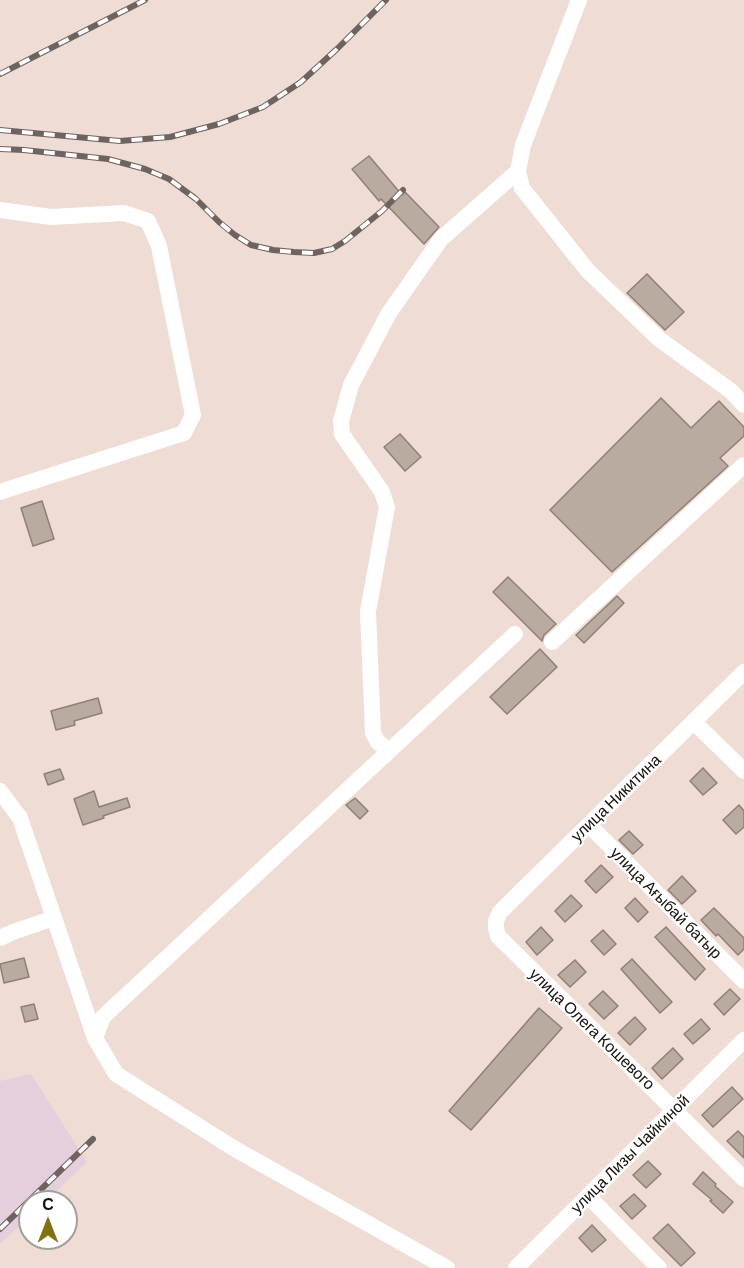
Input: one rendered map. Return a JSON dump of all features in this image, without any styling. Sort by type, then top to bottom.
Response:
[{"type":"street","points":[[579,0],[523,145],[518,171],[522,188],[588,271],[659,339],[731,392],[744,405]]},
{"type":"street","points":[[388,751],[378,742],[373,733],[368,611],[387,507],[382,492],[342,434],[341,422],[351,386],[388,313],[441,239],[518,171]]},
{"type":"street","points":[[0,210],[51,217],[124,213],[148,221],[159,246],[193,415],[184,434],[0,492]]},
{"type":"street","points":[[552,642],[744,465]]},
{"type":"street","points":[[95,1038],[103,1017],[515,634]]},
{"type":"street","name":"улица Никитина","points":[[496,928],[500,912],[744,672]]},
{"type":"street","points":[[694,722],[744,771]]},
{"type":"street","points":[[0,791],[20,818],[95,1038],[117,1074],[235,1149],[447,1268]]},
{"type":"street","name":"улица Ағыбай батыр","points":[[589,825],[744,981]]},
{"type":"street","points":[[0,938],[54,918]]},
{"type":"street","name":"улица Олега Кошевого","points":[[496,928],[498,936],[744,1179]]},
{"type":"street","name":"улица Лизы Чайкиной","points":[[516,1268],[744,1040]]},
{"type":"street","points":[[588,1196],[659,1268]]},
{"type":"shaded area","points":[[31,1074],[87,1162],[58,1190],[18,1190],[18,1227],[0,1244],[0,1081]]},
{"type":"building","points":[[369,156],[402,195],[405,192],[439,227],[424,244],[381,199],[379,201],[352,169]]},
{"type":"building","points":[[647,274],[684,312],[665,330],[627,293]]},
{"type":"building","points":[[661,398],[691,428],[719,401],[744,427],[744,436],[720,458],[728,466],[612,572],[550,510]]},
{"type":"building","points":[[400,434],[421,457],[405,471],[384,447]]},
{"type":"building","points":[[42,501],[54,539],[33,546],[21,508]]},
{"type":"building","points":[[508,577],[556,624],[544,635],[542,641],[493,592]]},
{"type":"building","points":[[617,596],[624,603],[584,643],[576,635]]},
{"type":"building","points":[[540,649],[557,667],[507,714],[490,697]]},
{"type":"building","points":[[98,698],[102,713],[74,721],[75,725],[56,730],[51,711]]},
{"type":"building","points":[[703,768],[717,783],[703,795],[690,781]]},
{"type":"building","points":[[60,769],[64,779],[48,785],[44,774]]},
{"type":"building","points":[[94,791],[99,807],[127,798],[130,807],[83,825],[74,799]]},
{"type":"building","points":[[355,798],[368,811],[360,819],[346,805]]},
{"type":"building","points":[[739,805],[744,811],[744,827],[736,834],[723,820]]},
{"type":"building","points":[[629,831],[643,845],[633,854],[619,840]]},
{"type":"building","points":[[601,865],[613,877],[596,893],[585,881]]},
{"type":"building","points":[[682,876],[696,891],[682,904],[668,890]]},
{"type":"building","points":[[571,895],[582,906],[565,922],[555,911]]},
{"type":"building","points":[[635,898],[648,912],[638,922],[625,908]]},
{"type":"building","points":[[714,908],[744,938],[744,949],[738,955],[701,920]]},
{"type":"building","points":[[541,927],[553,940],[537,955],[526,942]]},
{"type":"building","points":[[666,927],[705,969],[695,980],[655,937]]},
{"type":"building","points":[[603,930],[616,944],[604,955],[591,941]]},
{"type":"building","points":[[24,958],[29,977],[4,983],[0,964]]},
{"type":"building","points":[[632,959],[672,1002],[660,1013],[621,969]]},
{"type":"building","points":[[575,960],[586,972],[570,987],[558,975]]},
{"type":"building","points":[[730,989],[740,999],[724,1015],[714,1004]]},
{"type":"building","points":[[603,991],[618,1006],[604,1019],[589,1004]]},
{"type":"building","points":[[34,1004],[38,1019],[25,1022],[21,1007]]},
{"type":"building","points":[[539,1008],[562,1028],[471,1130],[449,1111]]},
{"type":"building","points":[[635,1017],[646,1029],[630,1045],[618,1033]]},
{"type":"building","points":[[701,1019],[710,1029],[693,1044],[684,1034]]},
{"type":"building","points":[[673,1048],[683,1059],[662,1079],[652,1068]]},
{"type":"building","points":[[732,1087],[743,1099],[713,1127],[702,1115]]},
{"type":"building","points":[[738,1131],[744,1137],[744,1158],[727,1141]]},
{"type":"building","points":[[648,1161],[661,1174],[646,1188],[633,1175]]},
{"type":"building","points":[[703,1172],[733,1202],[723,1213],[693,1184]]},
{"type":"building","points":[[634,1194],[646,1206],[632,1219],[620,1206]]},
{"type":"building","points":[[668,1224],[695,1253],[681,1266],[653,1238]]},
{"type":"building","points":[[592,1225],[606,1240],[592,1252],[579,1238]]},
{"type":"railway","points":[[0,74],[145,0]]},
{"type":"railway","points":[[0,130],[120,141],[170,137],[219,124],[263,107],[301,82],[386,0]]},
{"type":"railway","points":[[0,149],[108,159],[145,169],[169,179],[196,199],[235,235],[251,245],[273,250],[314,253],[332,249],[382,211],[403,190]]},
{"type":"railway","points":[[0,1229],[93,1139]]}]
